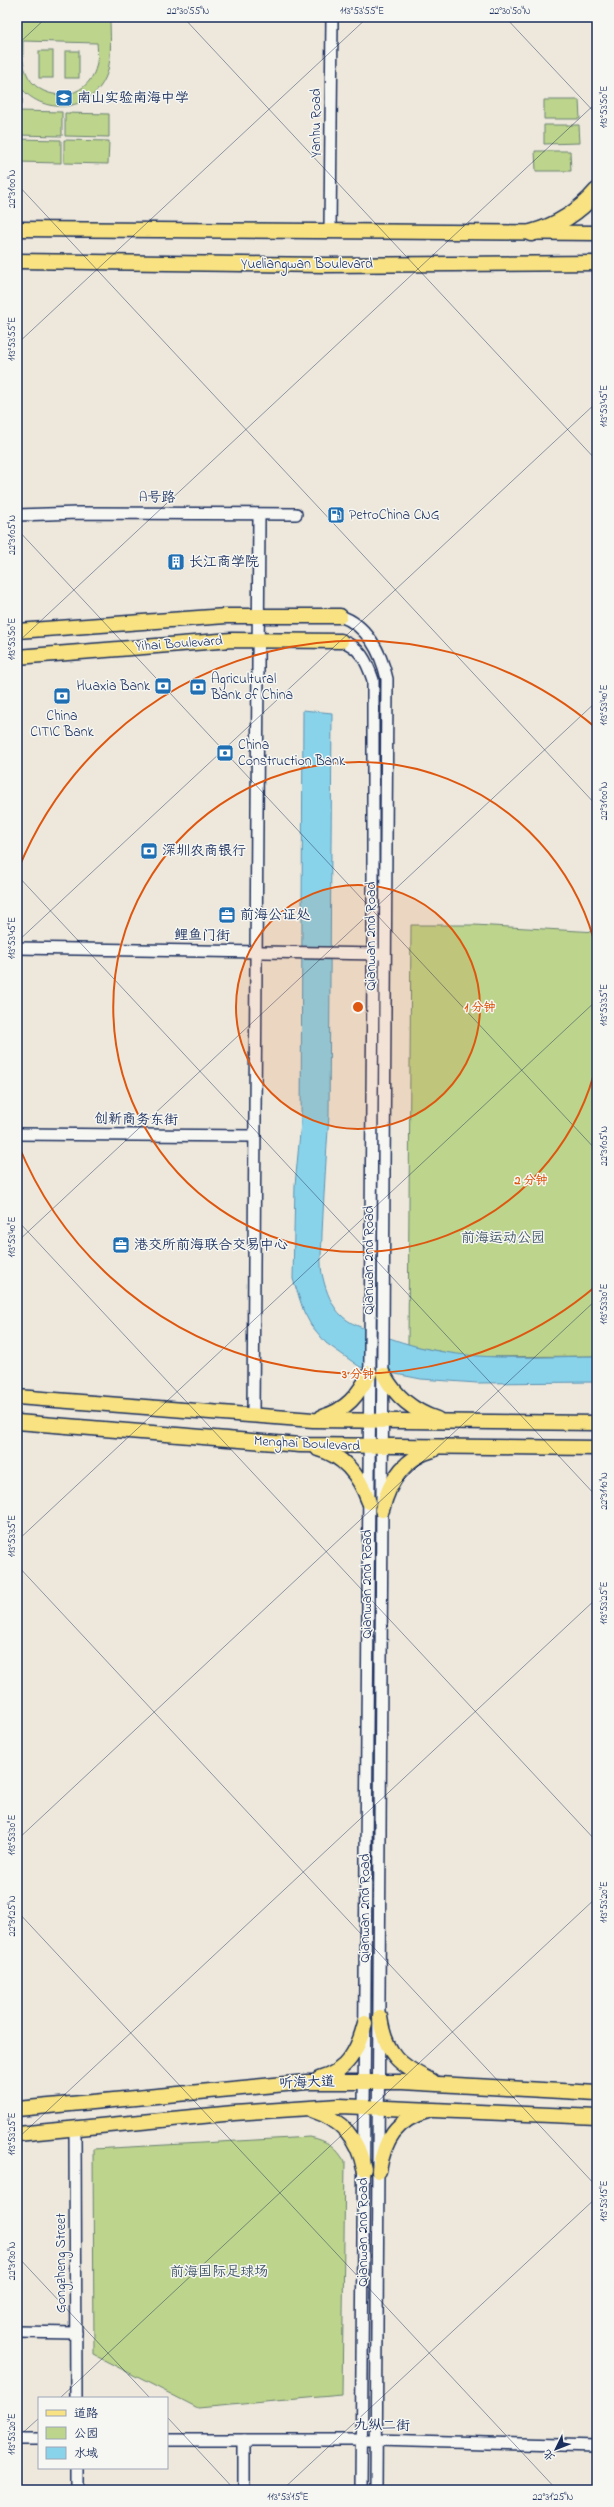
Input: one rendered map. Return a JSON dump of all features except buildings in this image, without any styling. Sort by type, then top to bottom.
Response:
[{"type":"highway","points":[[578,210],[597,192]]},
{"type":"highway","points":[[530,233],[556,224],[597,199]]},
{"type":"main road","points":[[17,229],[597,233]]},
{"type":"main road","name":"Yueliangwan Boulevard","points":[[17,261],[326,265],[597,263]]},
{"type":"main road","name":"Yihai Boulevard","points":[[17,631],[196,618],[340,616]]},
{"type":"main road","name":"Yihai Boulevard","points":[[17,657],[258,639],[341,641]]},
{"type":"main road","points":[[313,1420],[336,1413],[352,1402],[360,1392],[370,1373]]},
{"type":"main road","points":[[384,1375],[390,1388],[409,1405],[427,1416],[455,1422]]},
{"type":"main road","name":"Menghai Boulevard","points":[[17,1398],[313,1420],[382,1422],[597,1423]]},
{"type":"main road","name":"Menghai Boulevard","points":[[17,1422],[300,1445],[441,1448],[597,1448]]},
{"type":"main road","points":[[300,1445],[325,1451],[347,1465],[363,1485],[369,1502]]},
{"type":"main road","points":[[382,1510],[389,1488],[400,1470],[426,1452],[441,1448]]},
{"type":"main road","points":[[380,2017],[386,2043],[398,2061],[438,2084]]},
{"type":"main road","points":[[307,2082],[333,2074],[349,2061],[359,2045],[365,2022]]},
{"type":"main road","name":"听海大道","points":[[17,2109],[307,2082],[438,2084],[597,2093]]},
{"type":"main road","name":"听海大道","points":[[17,2134],[306,2108],[365,2106],[597,2117]]},
{"type":"main road","points":[[306,2108],[325,2114],[345,2127],[357,2145],[364,2169]]},
{"type":"main road","points":[[379,2171],[385,2145],[396,2128],[411,2117],[435,2109]]},
{"type":"street","name":"Yanhu Road","points":[[330,230],[332,17]]},
{"type":"street","name":"A号路","points":[[17,515],[86,513],[296,514]]},
{"type":"street","points":[[253,1416],[259,515]]},
{"type":"street","name":"Qianwan 2nd Road","points":[[340,616],[356,624],[371,640],[381,658],[387,679],[384,1375],[382,1422],[375,1447],[369,1502],[361,2490]]},
{"type":"street","name":"Qianwan 2nd Road","points":[[341,641],[351,645],[363,656],[372,680],[373,954],[370,1373],[368,1421],[375,1447],[382,1510],[376,2490]]},
{"type":"street","name":"鲤鱼门街","points":[[17,948],[386,954]]},
{"type":"street","name":"创新商务东街","points":[[17,1134],[254,1136]]},
{"type":"street","name":"Gongzheng Street","points":[[75,2128],[76,2397]]},
{"type":"street","points":[[17,2332],[76,2333]]},
{"type":"street","points":[[17,2439],[38,2439]]},
{"type":"street","name":"九纵二街","points":[[168,2440],[376,2440],[597,2446]]},
{"type":"street","points":[[244,2440],[244,2490]]},
{"type":"street","points":[[77,2469],[77,2490]]},
{"type":"green space","points":[[17,17],[110,17],[110,50],[108,70],[103,83],[94,94],[84,101],[72,105],[59,106],[46,104],[34,99],[23,90],[22,105],[17,105]],"holes":[[[23,41],[97,43],[98,51],[94,73],[88,83],[79,90],[70,94],[59,95],[39,89],[32,82],[26,72],[23,60]]]},
{"type":"green space","points":[[39,51],[53,51],[53,78],[39,78]]},
{"type":"green space","points":[[65,51],[79,51],[79,78],[65,78]]},
{"type":"green space","points":[[544,100],[579,100],[580,119],[544,119]]},
{"type":"green space","points":[[18,111],[62,112],[62,136],[17,135]]},
{"type":"green space","points":[[65,113],[109,114],[109,137],[65,136]]},
{"type":"green space","points":[[544,125],[579,125],[580,143],[544,144]]},
{"type":"green space","points":[[17,139],[61,140],[61,163],[17,162]]},
{"type":"green space","points":[[64,140],[109,141],[108,164],[64,163]]},
{"type":"green space","points":[[535,151],[570,151],[571,171],[536,171]]},
{"type":"green space","name":"前海运动公园","points":[[411,925],[474,925],[597,932],[597,1356],[467,1357],[408,1345]]},
{"type":"green space","name":"前海国际足球场","points":[[310,2137],[322,2140],[331,2145],[345,2162],[342,2395],[198,2408],[94,2355],[93,2149]]},
{"type":"water","points":[[303,710],[332,713],[329,1116],[321,1262],[323,1278],[330,1298],[338,1312],[353,1324],[402,1342],[430,1349],[457,1354],[484,1356],[597,1356],[597,1382],[477,1383],[421,1379],[360,1367],[326,1343],[311,1325],[304,1312],[293,1279],[295,1185],[301,1123]]},
{"type":"place","name":"南山实验南海中学","points":[[64,98]]},
{"type":"place","name":"PetroChina CNG","points":[[336,515]]},
{"type":"place","name":"长江商学院","points":[[176,562]]},
{"type":"place","name":"Huaxia Bank","points":[[163,686]]},
{"type":"place","name":"Agricultural Bank of China","points":[[198,687]]},
{"type":"place","name":"China CITIC Bank","points":[[62,696]]},
{"type":"place","name":"China Construction Bank","points":[[225,753]]},
{"type":"place","name":"深圳农商银行","points":[[149,851]]},
{"type":"place","name":"前海公证处","points":[[227,915]]},
{"type":"place","name":"港交所前海联合交易中心","points":[[121,1245]]}]
